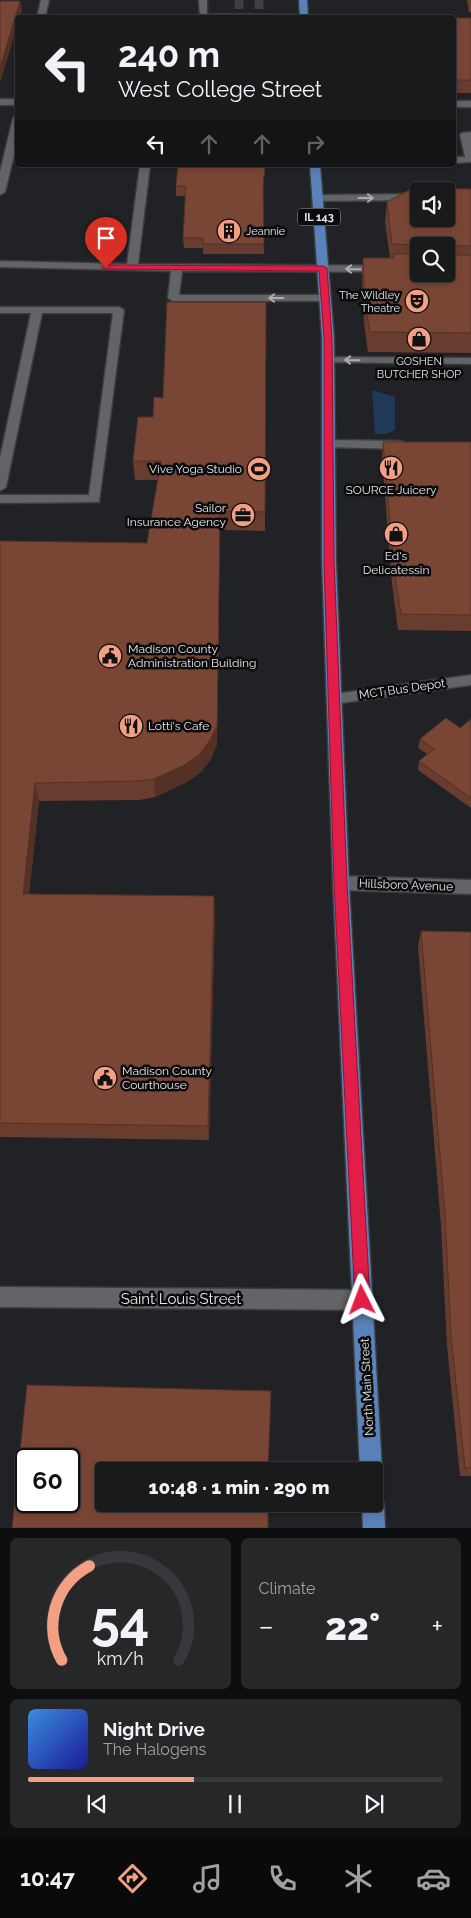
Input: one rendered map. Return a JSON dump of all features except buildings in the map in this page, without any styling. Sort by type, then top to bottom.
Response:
[{"type":"main road","points":[[303,0],[304,15]]},
{"type":"main road","name":"North Main Street","points":[[315,167],[328,360],[329,561],[340,883],[371,1462]]},
{"type":"main road","points":[[373,1512],[374,1528]]},
{"type":"street","points":[[42,15],[45,0]]},
{"type":"street","points":[[203,0],[203,15]]},
{"type":"street","points":[[215,15],[239,13],[275,15]]},
{"type":"street","points":[[0,102],[15,102]]},
{"type":"street","points":[[456,104],[471,104]]},
{"type":"street","points":[[0,192],[15,130]]},
{"type":"street","points":[[456,160],[470,159],[465,135],[471,135]]},
{"type":"street","points":[[132,268],[145,167]]},
{"type":"street","points":[[318,198],[410,197]]},
{"type":"street","points":[[0,264],[132,268],[410,270]]},
{"type":"street","points":[[177,268],[173,298],[325,298]]},
{"type":"street","points":[[0,310],[119,310],[95,499],[0,498]]},
{"type":"street","points":[[0,487],[37,310]]},
{"type":"street","points":[[328,360],[471,361]]},
{"type":"street","points":[[329,444],[416,446]]},
{"type":"street","name":"MCT Bus Depot","points":[[334,699],[471,680]]},
{"type":"street","name":"Hillsboro Avenue","points":[[340,883],[471,887]]},
{"type":"street","name":"Saint Louis Street","points":[[0,1297],[362,1300]]},
{"type":"shaded area","points":[[372,390],[395,397],[395,430],[386,434],[375,434]]},
{"type":"tunnel","points":[[239,0],[239,10]]},
{"type":"tunnel","points":[[259,0],[259,10]]},
{"type":"place","name":"Jeannie","points":[[229,231]]},
{"type":"place","name":"The Wildley Theatre","points":[[417,301]]},
{"type":"place","name":"GOSHEN BUTCHER SHOP","points":[[419,339]]},
{"type":"place","name":"SOURCE Juicery","points":[[391,468]]},
{"type":"place","name":"Vive Yoga Studio","points":[[259,469]]},
{"type":"place","name":"Sailor Insurance Agency","points":[[243,515]]},
{"type":"place","name":"Ed's Delicatessin","points":[[396,534]]},
{"type":"place","name":"Madison County Administration Building","points":[[110,656]]},
{"type":"place","name":"Lotti's Cafe","points":[[131,726]]},
{"type":"place","name":"Madison County Courthouse","points":[[105,1078]]},
{"type":"route","points":[[106,268],[323,268],[328,338],[329,561],[340,883],[362,1300]]}]
